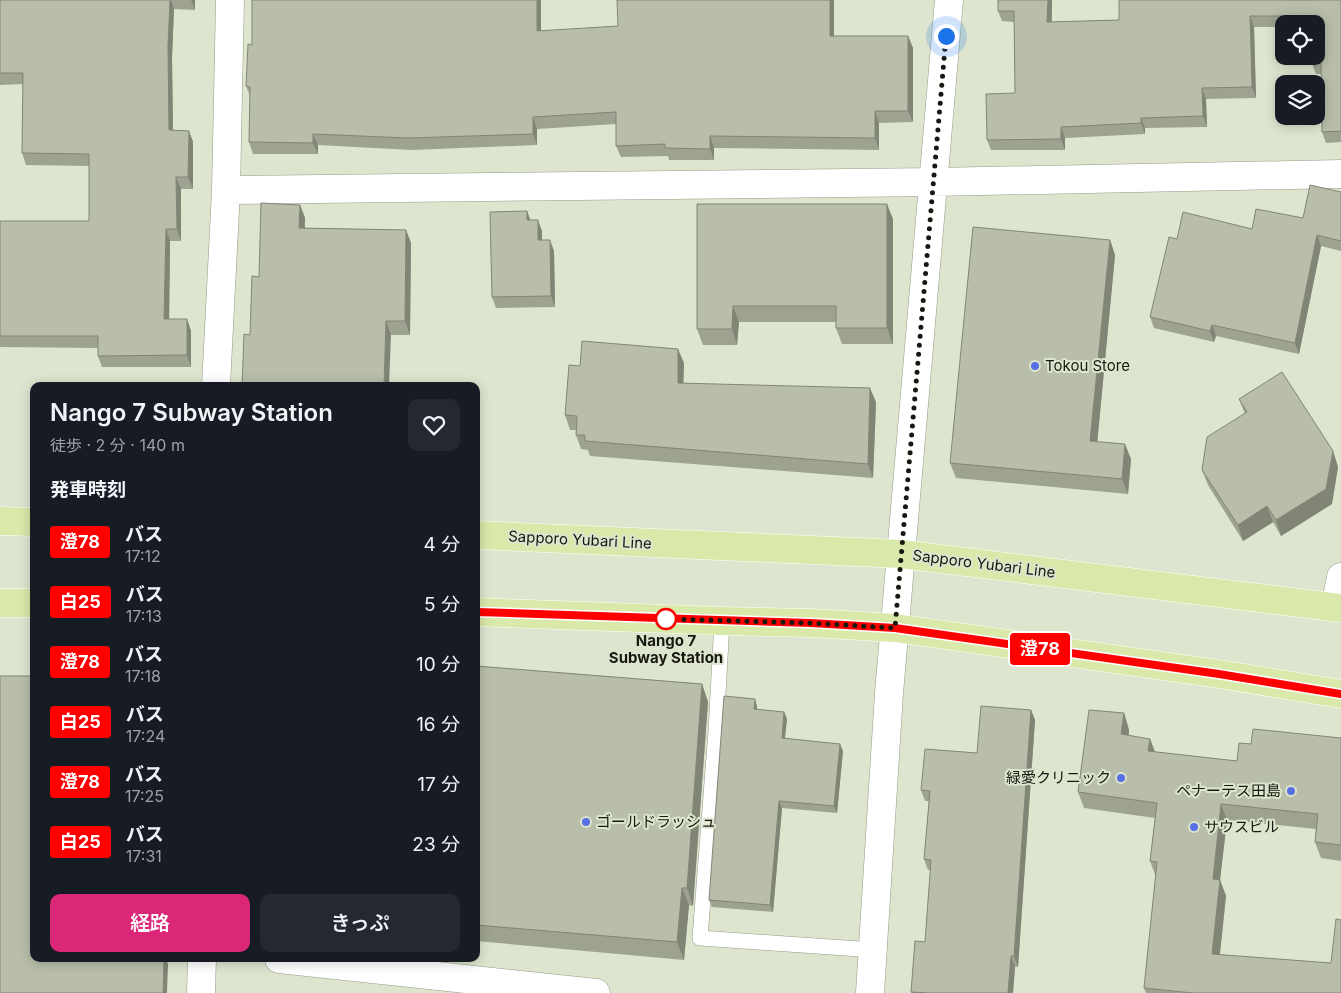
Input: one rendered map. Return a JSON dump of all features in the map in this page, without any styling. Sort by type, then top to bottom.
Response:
[{"type":"main road","points":[[0,521],[30,522]]},
{"type":"main road","name":"Sapporo Yubari Line","points":[[480,535],[901,554],[1338,608]]},
{"type":"main road","points":[[0,603],[30,603]]},
{"type":"main road","points":[[480,612],[811,623],[895,628],[1341,694]]},
{"type":"street","points":[[216,382],[226,190],[230,0]]},
{"type":"street","points":[[870,993],[889,693],[950,0]]},
{"type":"street","points":[[226,190],[934,182],[1341,174]]},
{"type":"street","points":[[1338,608],[1341,577]]},
{"type":"street","points":[[201,993],[202,962]]},
{"type":"street","points":[[307,962],[596,993]]},
{"type":"lane","points":[[722,621],[718,704],[700,938],[874,950]]},
{"type":"building","points":[[0,0],[170,0],[168,46],[169,130],[189,131],[188,177],[176,177],[177,229],[166,229],[164,319],[187,319],[187,355],[98,356],[98,336],[0,336],[0,221],[89,221],[89,154],[22,153],[23,73],[0,73]]},
{"type":"building","points":[[252,0],[537,0],[537,31],[618,26],[617,0],[830,0],[830,36],[908,36],[908,111],[875,111],[875,138],[710,136],[710,149],[665,148],[665,144],[616,146],[616,112],[533,117],[533,134],[408,138],[313,134],[313,143],[249,142],[250,87],[246,86],[248,44],[252,45]]},
{"type":"building","points":[[998,0],[1048,0],[1047,22],[1119,20],[1119,0],[1341,0],[1341,131],[1322,132],[1322,125],[1325,125],[1325,75],[1321,75],[1321,65],[1325,65],[1325,15],[1275,15],[1250,16],[1252,87],[1202,88],[1203,116],[1141,118],[1141,123],[1061,127],[1061,139],[987,140],[986,94],[1015,93],[1014,11],[998,11]]},
{"type":"building","points":[[1310,185],[1341,192],[1341,241],[1317,235],[1295,343],[1212,325],[1210,331],[1150,317],[1169,237],[1177,239],[1183,212],[1252,229],[1256,209],[1303,218]]},
{"type":"building","points":[[261,203],[300,205],[299,228],[406,230],[405,321],[386,321],[384,382],[242,382],[244,334],[250,335],[252,276],[259,277]]},
{"type":"building","points":[[697,204],[887,204],[887,328],[836,328],[836,306],[733,306],[732,329],[697,329]]},
{"type":"building","points":[[527,211],[527,220],[538,220],[538,240],[550,240],[551,296],[492,297],[490,212]]},
{"type":"building","name":"Tokou Store","points":[[973,227],[1110,240],[1090,441],[1125,444],[1122,479],[950,463]]},
{"type":"building","points":[[582,341],[678,349],[678,383],[870,388],[868,464],[585,441],[585,435],[576,435],[577,416],[565,415],[569,365],[580,366]]},
{"type":"building","points":[[1282,372],[1333,451],[1326,489],[1276,520],[1267,506],[1238,525],[1202,470],[1207,437],[1247,412],[1239,399]]},
{"type":"building","name":"ゴールドラッシュ","points":[[480,666],[702,684],[687,888],[682,888],[677,942],[480,925]]},
{"type":"building","points":[[0,676],[30,676],[30,962],[164,962],[163,993],[0,993]]},
{"type":"building","points":[[724,696],[755,699],[754,709],[784,712],[782,738],[840,744],[834,806],[779,801],[770,905],[709,900]]},
{"type":"building","points":[[981,706],[1031,710],[1014,956],[1011,956],[1008,993],[911,992],[915,941],[925,942],[931,860],[924,859],[930,791],[921,790],[925,749],[977,753]]},
{"type":"building","points":[[1089,710],[1124,713],[1121,734],[1150,739],[1148,751],[1237,761],[1239,743],[1251,744],[1253,729],[1341,738],[1341,845],[1315,842],[1318,814],[1221,804],[1213,879],[1220,880],[1212,954],[1331,963],[1336,919],[1341,920],[1341,993],[1193,993],[1144,988],[1157,862],[1150,861],[1157,803],[1078,792]]},
{"type":"bus line","name":"澄78","points":[[480,612],[811,623],[895,628],[1219,674],[1341,694]]},
{"type":"place","name":"Tokou Store","points":[[1035,366]]},
{"type":"place","name":"Nango 7 Subway Station","points":[[666,619]]},
{"type":"place","name":"緑愛クリニック","points":[[1121,778]]},
{"type":"place","name":"ペナーテス田島","points":[[1291,791]]},
{"type":"place","name":"ゴールドラッシュ","points":[[586,822]]},
{"type":"place","name":"サウスビル","points":[[1194,827]]},
{"type":"route","points":[[666,619],[811,623],[895,628],[946,36]]}]
